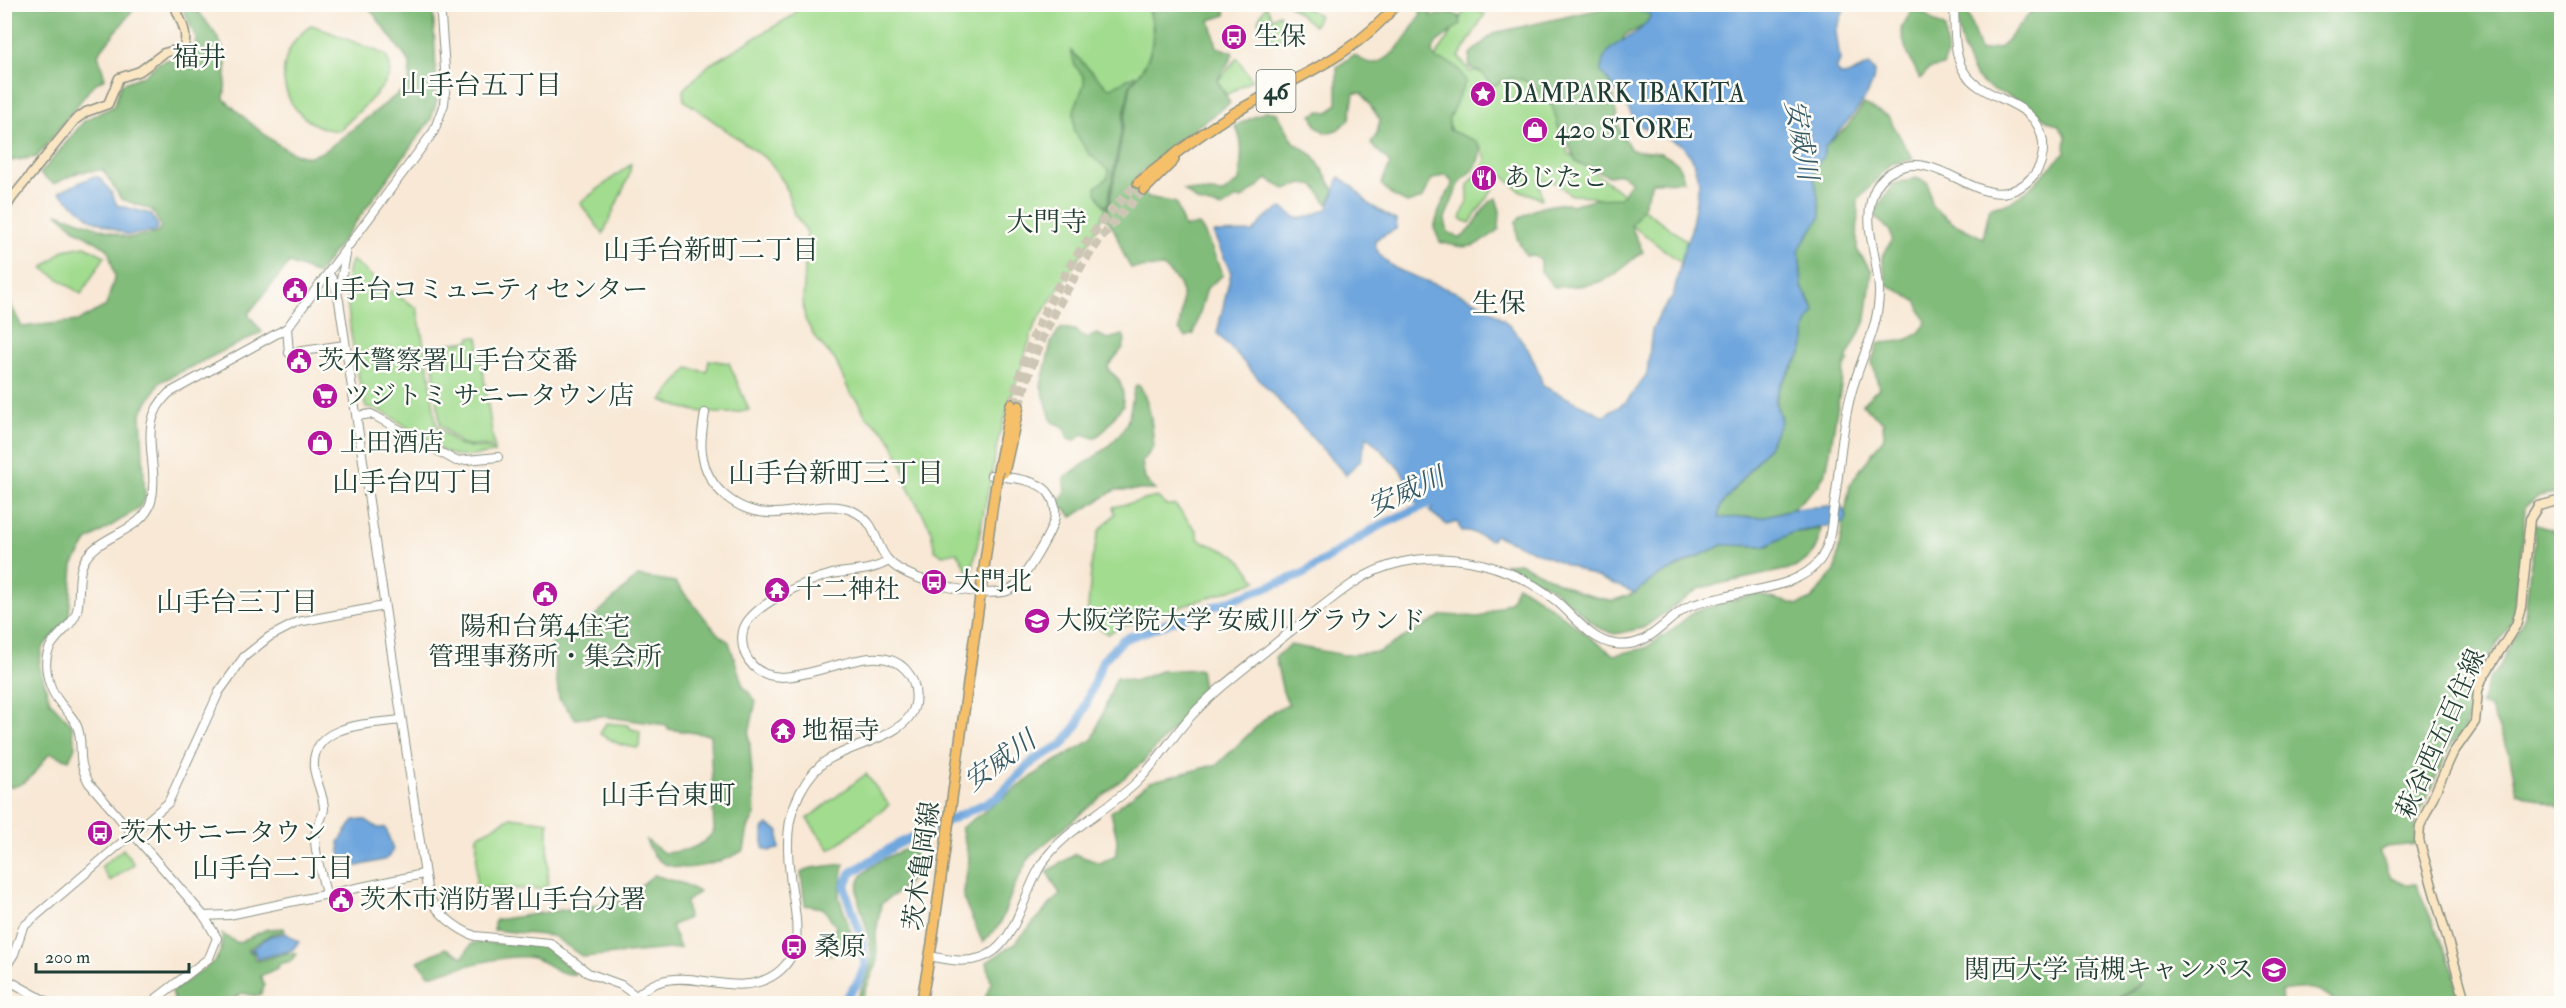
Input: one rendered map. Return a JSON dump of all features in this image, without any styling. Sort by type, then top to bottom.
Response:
[{"type":"main road","points":[[4,211],[75,120],[86,112],[108,104],[115,81],[140,71],[164,53],[183,48],[186,42],[185,34],[174,4]]},
{"type":"main road","name":"46","points":[[1141,187],[1202,134],[1236,112],[1330,62],[1371,31],[1397,4]]},
{"type":"main road","name":"茨木亀岡線","points":[[921,1004],[932,943],[994,510],[997,473],[1015,405]]},
{"type":"main road","name":"萩谷西五百住線","points":[[2466,1004],[2419,840],[2420,826],[2453,753],[2475,723],[2478,691],[2482,679],[2516,625],[2521,607],[2530,519],[2538,506],[2562,500]]},
{"type":"street","points":[[149,1004],[204,963],[212,954],[217,938],[204,916],[89,783],[82,770],[77,725],[57,699],[51,686],[47,672],[47,654],[52,643],[76,614],[80,579],[86,558],[98,546],[144,515],[151,502],[150,422],[160,401],[169,393],[287,328],[434,130],[444,104],[446,82],[440,4]]},
{"type":"street","points":[[930,956],[973,961],[993,952],[1007,938],[1038,870],[1059,844],[1111,805],[1143,775],[1190,717],[1219,688],[1352,584],[1388,566],[1420,560],[1467,561],[1502,570],[1532,585],[1565,609],[1587,630],[1615,645],[1636,643],[1655,633],[1671,619],[1693,606],[1800,576],[1819,561],[1829,540],[1850,397],[1876,326],[1880,296],[1869,216],[1870,204],[1878,184],[1895,169],[1925,165],[1982,190],[1993,193],[2014,190],[2037,171],[2044,147],[2039,127],[2034,119],[2017,105],[1978,87],[1968,78],[1960,65],[1954,4]]},
{"type":"street","points":[[339,301],[342,265],[349,247]]},
{"type":"street","points":[[329,274],[334,282],[339,301],[423,874],[427,891],[434,905],[465,932],[475,936],[550,943],[588,973],[621,985],[633,1000],[654,983],[672,978],[740,986],[768,980],[780,971],[789,960],[797,929],[790,878],[789,839],[792,812],[798,795],[816,770],[831,758],[901,726],[915,708],[916,693],[908,672],[888,659],[873,658],[785,677],[768,675],[756,669],[746,656],[743,648],[743,630],[756,610],[813,581],[842,573],[869,570],[889,561]]},
{"type":"street","points":[[287,328],[290,353],[345,345]]},
{"type":"street","points":[[705,413],[701,442],[705,465],[713,483],[726,497],[746,510],[766,513],[830,507],[850,510],[868,522],[889,561],[911,575],[980,596],[1009,590],[1020,580],[1049,532],[1055,517],[1052,499],[1042,488],[997,473]]},
{"type":"street","points":[[357,416],[370,414],[375,416],[456,461],[498,458]]},
{"type":"street","points":[[4,970],[15,954],[23,927],[161,810],[170,799],[219,692],[244,657],[269,636],[298,622],[384,606]]},
{"type":"street","points":[[326,895],[315,839],[316,826],[324,810],[314,768],[318,748],[332,734],[344,729],[401,720]]},
{"type":"street","points":[[204,916],[229,915],[423,874]]},
{"type":"street","points":[[4,978],[51,1004]]},
{"type":"green space","points":[[4,5],[137,5],[98,54],[105,78],[93,85],[37,157],[10,161],[4,159]]},
{"type":"green space","points":[[181,5],[194,6],[218,39],[225,58],[224,99],[273,141],[294,153],[310,156],[326,150],[409,85],[410,63],[367,5],[433,5],[437,100],[431,119],[318,274],[289,263],[248,314],[262,332],[160,382],[141,413],[145,499],[138,509],[87,541],[73,565],[69,617],[42,648],[39,665],[50,701],[72,725],[75,747],[69,760],[50,753],[31,777],[19,785],[4,787],[4,299],[9,301],[22,327],[78,321],[106,306],[115,276],[108,249],[76,230],[57,213],[128,238],[158,233],[161,226],[152,210],[121,199],[103,170],[79,172],[54,184],[40,174],[84,121],[114,106],[121,84],[145,75],[158,63],[189,53],[195,46],[196,38]]},
{"type":"green space","points":[[799,5],[1147,5],[1152,26],[1151,47],[1144,66],[1131,84],[1109,202],[1093,236],[1035,324],[999,436],[971,577],[957,552],[943,555],[935,551],[930,527],[907,486],[906,475],[893,444],[887,434],[865,415],[858,400],[851,395],[835,360],[814,336],[805,319],[803,302],[807,232],[794,214],[785,184],[768,160],[684,100],[683,90],[710,64],[794,15]]},
{"type":"green space","points":[[1148,5],[1223,5],[1226,15],[1210,20],[1217,47],[1232,52],[1233,55],[1217,81],[1230,103],[1177,141],[1133,180],[1148,197],[1176,203],[1184,227],[1199,225],[1206,235],[1223,275],[1207,288],[1194,334],[1186,337],[1179,330],[1182,296],[1177,282],[1163,267],[1131,268],[1113,228],[1104,217],[1110,202],[1131,84],[1144,66],[1152,47],[1153,26]]},
{"type":"green space","points":[[1266,5],[1272,18],[1279,14],[1292,31],[1278,41],[1272,39],[1258,21]]},
{"type":"green space","points":[[1289,5],[1300,5],[1319,15],[1314,26]]},
{"type":"green space","points":[[1418,5],[1446,5],[1431,8],[1431,16],[1452,13],[1459,16],[1461,24],[1436,43],[1432,53],[1437,60],[1447,61],[1454,66],[1466,81],[1449,118],[1449,130],[1476,141],[1481,151],[1474,170],[1460,182],[1445,218],[1448,232],[1460,238],[1466,234],[1485,207],[1496,198],[1500,211],[1499,229],[1472,246],[1465,247],[1440,242],[1434,228],[1440,208],[1453,183],[1446,174],[1431,180],[1423,198],[1407,203],[1393,196],[1381,184],[1390,165],[1371,144],[1377,134],[1380,120],[1362,93],[1354,93],[1350,119],[1337,130],[1325,133],[1316,125],[1312,115],[1320,111],[1329,112],[1337,104],[1337,67],[1354,55],[1371,63],[1379,62],[1394,52],[1421,15]]},
{"type":"green space","points":[[1468,5],[1485,14],[1459,57],[1470,72],[1498,64],[1552,97],[1568,153],[1849,361],[1836,378],[1592,196],[1571,195],[1555,182],[1539,180],[1542,199],[1519,190],[1502,175],[1470,223],[1461,219],[1468,198],[1468,185],[1486,159],[1480,145],[1451,131],[1448,117],[1462,85],[1435,58]]},
{"type":"green space","points":[[1915,5],[1945,28],[1947,54],[1943,66],[1929,69],[1920,79],[1906,50],[1901,29]]},
{"type":"green space","points":[[1957,5],[1965,5],[1980,51],[2001,47],[2037,5],[2561,5],[2561,492],[2538,496],[2525,507],[2512,622],[2474,680],[2472,705],[2463,733],[2452,743],[2416,820],[2416,844],[2386,847],[2379,851],[2391,878],[2404,884],[2416,884],[2454,972],[2458,1003],[2336,1003],[2317,990],[2304,988],[2281,991],[2282,1003],[2111,1003],[2139,988],[2146,981],[2109,1004],[983,1004],[991,983],[987,962],[1014,944],[1060,894],[1047,872],[1075,854],[1100,863],[1116,855],[1117,839],[1111,812],[1150,782],[1218,764],[1273,711],[1289,705],[1283,692],[1275,657],[1290,645],[1344,655],[1379,652],[1443,615],[1480,617],[1511,601],[1517,585],[1555,610],[1614,655],[1645,648],[1695,611],[1756,594],[1798,605],[1812,599],[1835,571],[1850,484],[1884,437],[1883,422],[1862,404],[1879,388],[1872,361],[1878,343],[1906,340],[1918,334],[1926,322],[1916,301],[1887,284],[1882,258],[1892,239],[1890,231],[1873,214],[1894,184],[1916,178],[1928,183],[1932,206],[1953,223],[1983,238],[1990,207],[2009,203],[2028,190],[2065,152],[2066,136],[2058,125],[2023,102],[1990,88],[1978,79],[1963,48]]},
{"type":"green space","points":[[1614,6],[1651,13],[1648,24],[1625,35],[1613,61],[1613,99],[1620,131],[1631,150],[1661,153],[1678,163],[1684,181],[1652,182],[1643,207],[1631,226],[1643,252],[1603,281],[1587,285],[1554,287],[1541,271],[1541,261],[1533,255],[1526,256],[1517,238],[1516,221],[1534,210],[1547,206],[1568,203],[1571,205],[1594,199],[1620,198],[1631,181],[1621,174],[1609,176],[1576,162],[1568,143],[1561,137],[1553,108],[1540,93],[1524,80],[1511,78],[1493,86],[1482,73],[1469,67],[1470,54],[1494,33]]},
{"type":"green space","points":[[312,25],[384,54],[390,65],[388,78],[383,86],[339,131],[319,126],[303,117],[292,104],[285,88],[284,71],[287,54],[297,39]]},
{"type":"green space","points":[[1071,51],[1107,87],[1111,88],[1137,76],[1130,83],[1108,202],[1105,207],[1096,193],[1096,187],[1108,177],[1109,171],[1089,154],[1074,131],[1074,110],[1084,84],[1084,77],[1075,66]]},
{"type":"green space","points":[[1237,58],[1252,80],[1226,95],[1218,81]]},
{"type":"green space","points":[[1864,104],[1888,116],[1913,160],[1890,164],[1858,200],[1857,250],[1872,271],[1866,319],[1845,362],[1826,471],[1818,486],[1792,509],[1762,517],[1719,518],[1722,504],[1768,447],[1781,418],[1777,397],[1779,389],[1803,349],[1807,318],[1814,308],[1802,287],[1799,249],[1821,216],[1813,169],[1824,154],[1824,147],[1847,127]]},
{"type":"green space","points":[[1266,111],[1277,113],[1294,142],[1314,156],[1334,190],[1328,205],[1315,186],[1303,184],[1285,189],[1267,179],[1242,199],[1237,198],[1222,208],[1198,202],[1184,190],[1223,193],[1239,181],[1241,146],[1235,126]]},
{"type":"green space","points":[[631,164],[629,176],[603,234],[580,203]]},
{"type":"green space","points":[[85,246],[105,256],[81,294],[43,268],[64,250]]},
{"type":"green space","points":[[352,260],[390,291],[417,308],[436,425],[460,446],[494,449],[494,453],[457,456],[434,446],[389,415],[366,407],[354,355],[348,308],[348,271]]},
{"type":"green space","points":[[1063,328],[1074,330],[1087,338],[1097,334],[1108,339],[1123,335],[1125,340],[1123,348],[1108,366],[1109,371],[1117,378],[1121,386],[1123,406],[1106,428],[1094,438],[1083,434],[1074,441],[1068,439],[1064,427],[1052,422],[1041,386],[1051,343],[1058,331]]},
{"type":"green space","points":[[470,337],[478,337],[494,446],[462,445],[440,424],[432,358],[445,344],[469,341]]},
{"type":"green space","points":[[709,360],[729,363],[749,410],[728,413],[705,412],[682,408],[662,400],[688,368],[707,372]]},
{"type":"green space","points":[[1136,385],[1140,386],[1144,393],[1150,415],[1154,447],[1142,462],[1145,479],[1155,490],[1115,490],[1072,517],[1058,502],[1064,494],[1064,478],[1108,446],[1122,431],[1129,417]]},
{"type":"green space","points":[[1157,497],[1166,505],[1175,505],[1196,530],[1199,540],[1236,555],[1257,581],[1116,629],[1108,634],[1087,620],[1092,559],[1099,531],[1115,514],[1113,507]]},
{"type":"green space","points":[[2533,524],[2561,533],[2561,808],[2517,793],[2509,752],[2489,707],[2481,704],[2489,679],[2499,668],[2525,616],[2535,544]]},
{"type":"green space","points":[[1821,529],[1813,552],[1794,568],[1700,588],[1643,628],[1615,634],[1599,628],[1550,587],[1505,564],[1520,563],[1580,593],[1612,601],[1635,593],[1656,577],[1722,545],[1767,546],[1791,533]]},
{"type":"green space","points":[[638,576],[675,582],[718,634],[729,642],[743,686],[756,701],[749,734],[755,815],[748,828],[744,850],[709,864],[689,868],[666,865],[655,856],[646,840],[664,853],[672,852],[686,850],[704,842],[714,831],[710,735],[668,729],[666,725],[601,716],[576,719],[559,699],[552,642],[573,636]]},
{"type":"green space","points":[[1200,669],[1203,688],[1192,708],[1143,762],[1030,856],[1014,887],[1000,924],[983,943],[963,898],[969,858],[961,828],[1043,769],[1093,739],[1116,678],[1134,681],[1161,671]]},
{"type":"green space","points":[[606,723],[628,725],[631,729],[640,731],[639,747],[619,744],[600,734]]},
{"type":"green space","points":[[866,774],[889,805],[830,850],[807,819]]},
{"type":"green space","points":[[511,817],[548,822],[548,884],[542,889],[476,888],[477,836]]},
{"type":"green space","points":[[123,849],[134,864],[110,881],[101,867]]},
{"type":"green space","points":[[904,850],[915,850],[915,870],[903,888],[881,904],[876,933],[877,963],[860,1003],[855,1003],[868,974],[871,961],[858,893],[859,882],[866,871],[880,861]]},
{"type":"green space","points":[[844,864],[839,897],[854,942],[832,954],[825,954],[836,926],[823,908],[805,905],[801,873],[811,868]]},
{"type":"green space","points":[[654,875],[684,884],[699,892],[686,902],[688,918],[671,926],[680,948],[583,957],[553,936],[494,930],[496,920],[621,901]]},
{"type":"green space","points":[[284,928],[285,931],[271,934],[247,950],[250,953],[253,951],[254,959],[258,961],[287,953],[296,954],[291,961],[279,964],[278,968],[260,976],[265,985],[260,995],[242,993],[232,1000],[232,1003],[176,1003],[171,992],[216,960],[221,950],[222,934],[238,943],[267,929]]},
{"type":"green space","points":[[472,943],[526,944],[547,947],[575,974],[562,972],[534,958],[516,957],[492,960],[429,975],[418,961],[446,948],[463,957]]},
{"type":"water","points":[[1615,4],[1846,5],[1836,31],[1840,61],[1836,70],[1841,75],[1850,74],[1869,65],[1874,70],[1873,80],[1864,101],[1825,147],[1823,158],[1813,169],[1821,216],[1799,249],[1802,287],[1815,312],[1807,324],[1802,351],[1781,383],[1776,395],[1781,422],[1768,447],[1722,504],[1719,511],[1719,518],[1762,517],[1792,509],[1840,505],[1847,516],[1845,523],[1791,533],[1767,546],[1722,545],[1656,577],[1635,593],[1495,535],[1491,540],[1469,531],[1462,532],[1457,522],[1447,525],[1429,511],[1433,506],[1426,500],[1421,505],[1412,499],[1402,472],[1367,436],[1360,461],[1346,475],[1217,333],[1231,273],[1213,233],[1253,232],[1268,215],[1282,208],[1299,218],[1329,208],[1339,177],[1352,186],[1370,205],[1397,221],[1396,229],[1375,240],[1381,256],[1402,271],[1488,308],[1520,337],[1536,365],[1543,386],[1604,416],[1626,402],[1647,374],[1652,330],[1659,315],[1673,296],[1685,245],[1691,230],[1699,182],[1692,158],[1682,145],[1636,124],[1623,98],[1601,72],[1608,52],[1639,30],[1651,14]]},
{"type":"water","points":[[92,177],[99,177],[111,192],[117,205],[151,214],[158,226],[156,231],[128,235],[91,219],[59,192]]},
{"type":"water","points":[[354,820],[366,820],[378,828],[386,828],[393,850],[387,859],[353,867],[351,859],[341,860],[339,842]]},
{"type":"water","points":[[768,825],[779,831],[779,849],[769,851],[763,848],[763,829]]},
{"type":"water","points":[[286,933],[299,942],[292,950],[257,959],[254,950],[249,951],[270,936]]},
{"type":"waterway","name":"安威川","points":[[841,1004],[859,981],[865,966],[861,936],[845,885],[851,873],[896,845],[997,798],[1034,760],[1062,745],[1078,724],[1103,660],[1124,639],[1301,575],[1377,527],[1438,499]]},
{"type":"tunnel","points":[[1011,404],[1031,343],[1063,278],[1090,238],[1138,183]]},
{"type":"tunnel","points":[[1019,406],[1039,346],[1067,290],[1102,237],[1144,190]]},
{"type":"place","name":"生保","points":[[1234,37]]},
{"type":"place","name":"DAMPARK IBAKITA","points":[[1483,94]]},
{"type":"place","name":"420 STORE","points":[[1535,130]]},
{"type":"place","name":"あじたこ","points":[[1484,178]]},
{"type":"place","name":"山手台コミュニティセンター","points":[[295,290]]},
{"type":"place","name":"茨木警察署山手台交番","points":[[299,361]]},
{"type":"place","name":"ツジトミ サニータウン店","points":[[325,396]]},
{"type":"place","name":"上田酒店","points":[[320,443]]},
{"type":"place","name":"大門北","points":[[934,582]]},
{"type":"place","name":"十二神社","points":[[777,590]]},
{"type":"place","name":"陽和台第4住宅 管理事務所・集会所","points":[[545,594]]},
{"type":"place","name":"大阪学院大学 安威川グラウンド","points":[[1037,621]]},
{"type":"place","name":"地福寺","points":[[783,731]]},
{"type":"place","name":"茨木サニータウン","points":[[100,833]]},
{"type":"place","name":"茨木市消防署山手台分署","points":[[341,900]]},
{"type":"place","name":"桑原","points":[[794,947]]},
{"type":"place","name":"関西大学 高槻キャンパス","points":[[2274,970]]},
{"type":"district","name":"福井","points":[[199,57]]},
{"type":"district","name":"山手台五丁目","points":[[481,85]]},
{"type":"district","name":"大門寺","points":[[1047,222]]},
{"type":"district","name":"山手台新町二丁目","points":[[711,250]]},
{"type":"district","name":"生保","points":[[1499,303]]},
{"type":"district","name":"山手台新町三丁目","points":[[836,473]]},
{"type":"district","name":"山手台四丁目","points":[[413,482]]},
{"type":"district","name":"山手台三丁目","points":[[237,602]]},
{"type":"district","name":"山手台東町","points":[[668,795]]},
{"type":"district","name":"山手台二丁目","points":[[273,868]]}]
